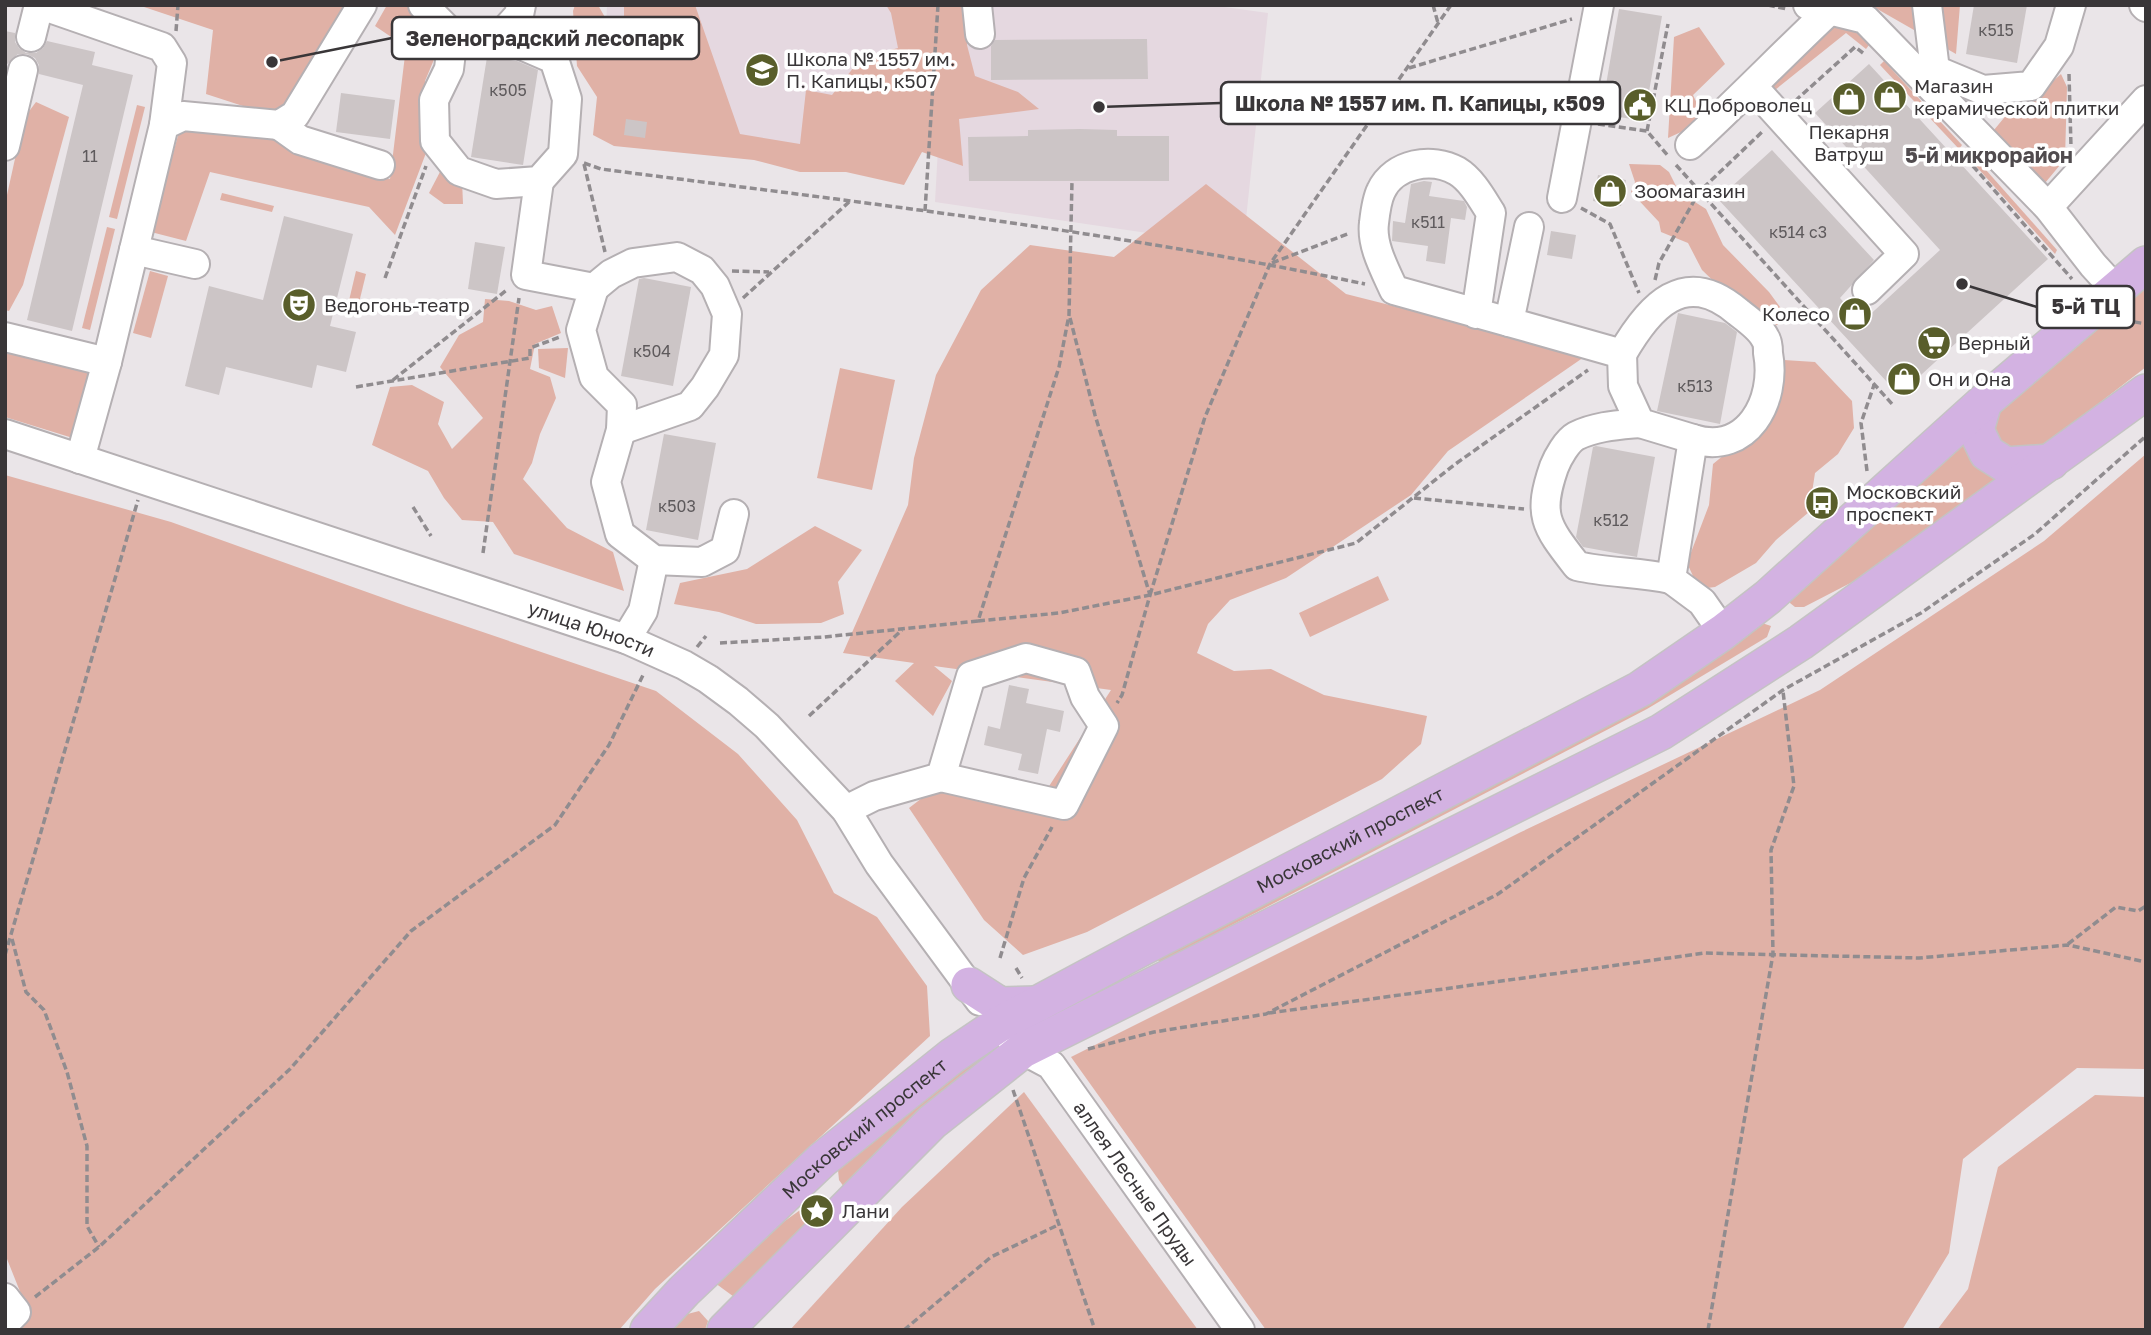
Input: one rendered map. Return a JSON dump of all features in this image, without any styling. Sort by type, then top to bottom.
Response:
[{"type":"main road","name":"Московский проспект","points":[[648,1330],[684,1291],[822,1160],[961,1050],[998,1025],[1640,689],[1723,632],[1768,597],[1984,402],[2146,264]]},
{"type":"main road","name":"Московский проспект","points":[[726,1329],[932,1122],[1023,1050],[1661,732],[1801,642],[2146,392]]},
{"type":"main road","points":[[1984,402],[1976,430],[1987,453],[2006,464],[2051,462]]},
{"type":"main road","points":[[1768,597],[1801,642]]},
{"type":"main road","points":[[1136,951],[1153,984]]},
{"type":"main road","points":[[969,985],[1000,1005],[1036,1004]]},
{"type":"main road","points":[[822,1160],[821,1173],[826,1189],[836,1199],[851,1202]]},
{"type":"main road","points":[[684,1291],[698,1291],[716,1301],[724,1314],[726,1329]]},
{"type":"street","points":[[31,37],[40,5],[162,47],[172,62],[164,125],[107,362],[80,459]]},
{"type":"street","points":[[279,125],[295,115],[362,5]]},
{"type":"street","points":[[423,5],[453,34],[500,36],[554,59],[567,99],[563,154],[539,181],[524,276],[602,281],[633,263],[677,257],[702,270],[715,286],[726,314],[724,355],[705,387],[690,406],[621,430]]},
{"type":"street","points":[[500,36],[519,15],[521,5]]},
{"type":"street","points":[[976,5],[979,34]]},
{"type":"street","points":[[1927,5],[1935,70],[1983,90],[2031,86],[2059,46],[2071,5]]},
{"type":"street","points":[[1690,145],[1753,87],[1788,49],[1819,7],[1865,19],[2048,207],[2115,289]]},
{"type":"street","points":[[1562,198],[1598,8]]},
{"type":"street","points":[[453,34],[449,69],[434,100],[435,141],[459,171],[496,184],[539,181]]},
{"type":"street","points":[[5,146],[23,70]]},
{"type":"street","points":[[1753,87],[1904,254],[1867,290]]},
{"type":"street","points":[[2048,207],[2146,100]]},
{"type":"street","points":[[164,125],[183,116],[279,125],[300,140],[380,165]]},
{"type":"street","points":[[1490,318],[1491,213],[1473,186],[1459,172],[1441,164],[1411,166],[1396,173],[1381,191],[1373,223],[1381,259],[1394,290],[1490,318],[1622,354]]},
{"type":"street","points":[[1490,318],[1529,227]]},
{"type":"street","points":[[134,250],[195,264]]},
{"type":"street","points":[[602,281],[581,330],[594,377],[622,405],[621,430],[606,482],[620,534],[654,560],[702,562],[725,550],[734,514]]},
{"type":"street","points":[[1640,424],[1623,386],[1622,354],[1648,314],[1670,296],[1691,293],[1712,295],[1733,307],[1766,338],[1770,385],[1763,410],[1750,425],[1721,442],[1708,443],[1640,424],[1603,427],[1574,437],[1557,459],[1547,488],[1544,512],[1550,527],[1577,566],[1602,572],[1649,574],[1671,579],[1702,602],[1723,632]]},
{"type":"street","points":[[5,337],[107,362]]},
{"type":"street","name":"улица Юности","points":[[5,434],[626,639],[684,665],[738,701],[767,726],[846,810],[880,864],[998,1025],[1023,1050]]},
{"type":"street","points":[[1671,579],[1693,439]]},
{"type":"street","points":[[626,639],[643,611],[654,560]]},
{"type":"street","points":[[846,810],[874,796],[941,777],[1064,805],[1104,726],[1085,697],[1076,672],[1026,658],[971,676],[941,777]]},
{"type":"street","points":[[961,1050],[977,1021],[969,985]]},
{"type":"street","name":"аллея Лесные Пруды","points":[[1023,1050],[1051,1065],[1240,1330]]},
{"type":"path","points":[[925,211],[937,5]]},
{"type":"path","points":[[1433,5],[1438,23]]},
{"type":"path","points":[[1104,726],[1122,695],[1205,417],[1270,264],[1451,5]]},
{"type":"path","points":[[1406,69],[1598,8]]},
{"type":"path","points":[[1647,131],[1668,24]]},
{"type":"path","points":[[2059,46],[2069,73],[2071,155],[2081,171]]},
{"type":"path","points":[[1648,314],[1659,262],[1699,192],[1855,47],[1864,54]]},
{"type":"path","points":[[1576,121],[1647,131],[1893,405]]},
{"type":"path","points":[[385,278],[435,141]]},
{"type":"path","points":[[602,281],[583,162],[601,169],[1071,232],[1270,264],[1394,290]]},
{"type":"path","points":[[1972,165],[2064,271]]},
{"type":"path","points":[[978,621],[1059,367],[1069,315],[1072,181]]},
{"type":"path","points":[[1562,198],[1610,224],[1648,314]]},
{"type":"path","points":[[726,314],[849,201]]},
{"type":"path","points":[[1270,264],[1373,223]]},
{"type":"path","points":[[483,554],[524,276]]},
{"type":"path","points":[[391,381],[524,276]]},
{"type":"path","points":[[1069,315],[1095,415],[1150,595]]},
{"type":"path","points":[[356,387],[530,358],[530,348],[581,330]]},
{"type":"path","points":[[720,643],[824,637],[1059,613],[1150,595],[1356,543],[1454,464],[1582,373],[1622,354]]},
{"type":"path","points":[[1867,471],[1861,423],[1874,385]]},
{"type":"path","points":[[1266,1014],[1498,894],[1783,690],[1921,613],[2035,534],[2146,436]]},
{"type":"path","points":[[1413,498],[1544,512]]},
{"type":"path","points":[[5,955],[138,499]]},
{"type":"path","points":[[413,507],[431,536]]},
{"type":"path","points":[[809,716],[904,628]]},
{"type":"path","points":[[9,1311],[99,1247],[290,1069],[411,931],[555,825],[609,745],[645,671]]},
{"type":"path","points":[[1708,1330],[1773,954],[1772,850],[1794,786],[1783,690]]},
{"type":"path","points":[[1000,958],[1024,878],[1064,805]]},
{"type":"path","points":[[2068,945],[2116,907],[2138,911],[2146,906]]},
{"type":"path","points":[[11,937],[26,992],[44,1010],[67,1072],[87,1146],[87,1226],[99,1247]]},
{"type":"path","points":[[1077,1052],[1154,1032],[1266,1014],[1705,953],[1919,958],[2068,945],[2146,962]]},
{"type":"path","points":[[1011,1083],[1095,1330]]},
{"type":"path","points":[[904,1330],[991,1257],[1058,1225]]},
{"type":"shaded area","points":[[138,5],[369,5],[298,124],[206,94],[213,30]]},
{"type":"shaded area","points":[[387,5],[412,5],[436,33],[438,50],[425,81],[429,145],[395,235],[369,207],[210,172],[186,241],[151,232],[181,125],[273,132],[305,152],[390,179],[406,47],[375,26]]},
{"type":"shaded area","name":"Школа № 1557 им. П. Капицы, к507","points":[[575,5],[598,5],[624,51],[624,5],[695,5],[740,134],[800,144],[806,90],[832,95],[861,58],[898,48],[891,13],[886,5],[966,5],[967,45],[975,76],[1018,92],[1039,109],[959,119],[963,166],[922,152],[904,185],[846,172],[800,172],[754,160],[614,146],[593,135],[597,97],[577,66],[573,11]]},
{"type":"shaded area","name":"Школа № 1557 им. П. Капицы, к507","points":[[607,5],[923,5],[914,167],[602,134]]},
{"type":"shaded area","points":[[946,5],[1210,5],[1268,13],[1243,247],[935,202]]},
{"type":"shaded area","points":[[1870,5],[1960,5],[1956,54],[1872,6]]},
{"type":"shaded area","points":[[1843,24],[1857,30],[1869,45],[1866,49],[1846,33],[1775,90],[1772,82],[1825,29]]},
{"type":"shaded area","points":[[1699,27],[1725,64],[1693,95],[1705,121],[1668,138],[1674,37]]},
{"type":"shaded area","points":[[1884,61],[1962,145],[1959,149],[1880,65]]},
{"type":"shaded area","points":[[2061,74],[2067,87],[2065,159],[2045,183],[1989,136],[2018,101],[2020,91],[2043,90]]},
{"type":"shaded area","points":[[36,102],[69,117],[23,285],[9,311],[5,310],[5,204],[24,118]]},
{"type":"shaded area","points":[[137,105],[145,107],[117,219],[109,217]]},
{"type":"shaded area","points":[[1970,152],[2057,250],[2055,254],[1966,155]]},
{"type":"shaded area","points":[[1629,164],[1660,165],[1669,172],[1679,192],[1706,209],[1723,245],[1769,292],[1788,318],[1772,328],[1733,300],[1702,270],[1688,243],[1661,232],[1659,222],[1631,192],[1635,182]]},
{"type":"shaded area","points":[[441,170],[462,180],[463,204],[444,204],[429,193]]},
{"type":"shaded area","points":[[1206,184],[1346,294],[1587,355],[1448,451],[1411,495],[1286,578],[1230,600],[1208,624],[1197,653],[1234,671],[1271,669],[1324,695],[1427,716],[1421,744],[1382,779],[1087,932],[1023,955],[984,920],[909,808],[943,782],[1035,808],[1111,690],[934,666],[952,681],[933,716],[895,681],[914,663],[843,653],[908,505],[914,458],[936,375],[981,290],[1030,245],[1114,257]]},
{"type":"shaded area","points":[[222,193],[274,206],[272,212],[220,200]]},
{"type":"shaded area","points":[[107,227],[115,229],[90,330],[82,328]]},
{"type":"shaded area","points":[[150,271],[168,276],[151,338],[133,333]]},
{"type":"shaded area","points":[[356,271],[366,274],[357,311],[347,309]]},
{"type":"shaded area","points":[[2146,279],[2146,367],[2037,451],[2022,452],[2003,448],[1995,436],[1995,403]]},
{"type":"shaded area","points":[[485,299],[509,301],[536,310],[552,306],[561,333],[535,344],[530,369],[550,377],[556,398],[540,434],[532,463],[523,479],[567,528],[613,552],[624,591],[514,554],[493,522],[462,520],[444,498],[428,471],[372,445],[390,387],[412,385],[444,402],[438,424],[452,449],[483,418],[440,367],[459,335],[483,322]]},
{"type":"shaded area","points":[[5,345],[94,367],[76,439],[5,417]]},
{"type":"shaded area","points":[[568,348],[565,378],[539,368],[538,349]]},
{"type":"shaded area","points":[[1784,360],[1815,362],[1852,401],[1854,428],[1838,454],[1815,473],[1809,512],[1776,540],[1756,563],[1715,587],[1699,589],[1687,563],[1709,505],[1713,464],[1735,446],[1768,393]]},
{"type":"shaded area","points":[[840,368],[895,380],[872,490],[817,478]]},
{"type":"shaded area","points":[[1965,433],[1977,463],[1987,473],[2003,481],[1864,576],[1804,607],[1795,607],[1790,603],[1791,591]]},
{"type":"shaded area","points":[[2146,454],[2146,1069],[2077,1068],[1963,1159],[1949,1253],[1902,1330],[1266,1330],[1071,1057],[1521,832],[1820,690],[2044,541]]},
{"type":"shaded area","points":[[5,475],[171,522],[656,691],[738,754],[797,820],[834,893],[877,917],[927,986],[930,1036],[655,1289],[619,1330],[8,1330],[27,1309],[5,1254]]},
{"type":"shaded area","points":[[815,526],[862,550],[838,582],[844,614],[821,623],[756,624],[719,612],[674,604],[680,583],[747,569]]},
{"type":"shaded area","points":[[1378,576],[1389,600],[1310,637],[1299,613]]},
{"type":"shaded area","points":[[1762,623],[1771,626],[1767,637],[1647,709],[1161,962],[1154,958]]},
{"type":"shaded area","points":[[989,1050],[994,1055],[844,1187],[839,1180],[838,1170],[911,1105]]},
{"type":"shaded area","points":[[1024,1092],[1198,1330],[790,1330],[902,1207]]},
{"type":"shaded area","points":[[2095,1095],[2146,1097],[2146,1330],[1937,1330],[1968,1289],[1998,1167]]},
{"type":"shaded area","points":[[817,1198],[831,1212],[741,1302],[715,1283],[775,1228]]},
{"type":"shaded area","points":[[699,1311],[708,1321],[705,1330],[667,1330],[680,1316]]},
{"type":"building","points":[[1974,5],[2027,5],[2017,63],[1966,54]]},
{"type":"building","points":[[1619,9],[1662,16],[1644,121],[1601,114]]},
{"type":"building","points":[[5,31],[15,33],[15,42],[26,53],[36,53],[47,41],[95,52],[92,65],[133,75],[72,331],[27,320],[83,85],[39,74],[39,65],[35,58],[27,54],[18,54],[5,66]]},
{"type":"building","points":[[1147,39],[1148,79],[991,80],[991,46],[995,40]]},
{"type":"building","points":[[487,57],[517,61],[538,70],[523,165],[471,157]]},
{"type":"building","points":[[1869,64],[2048,259],[1899,395],[1718,199],[1772,150],[1874,260],[1840,298],[1862,322],[1940,250],[1815,113]]},
{"type":"building","points":[[341,93],[395,100],[390,139],[336,132]]},
{"type":"building","points":[[626,119],[647,122],[645,138],[624,135]]},
{"type":"building","points":[[1028,130],[1117,130],[1117,136],[1169,136],[1169,181],[969,181],[968,137],[1028,136]]},
{"type":"building","name":"Зоомагазин","points":[[1598,175],[1626,180],[1621,206],[1593,201]]},
{"type":"building","points":[[1432,182],[1429,196],[1464,201],[1467,207],[1465,220],[1451,218],[1445,264],[1426,261],[1428,246],[1392,241],[1393,221],[1405,223],[1411,184]]},
{"type":"building","name":"Ведогонь-театр","points":[[284,216],[353,234],[330,326],[356,332],[346,372],[317,365],[312,388],[226,367],[219,395],[185,386],[209,286],[263,300]]},
{"type":"building","points":[[1551,231],[1576,235],[1572,259],[1547,255]]},
{"type":"building","points":[[475,242],[505,247],[497,294],[468,289]]},
{"type":"building","points":[[639,279],[691,287],[673,386],[621,376]]},
{"type":"building","points":[[1678,313],[1725,323],[1737,332],[1720,424],[1657,411]]},
{"type":"building","points":[[664,434],[716,443],[698,540],[646,530]]},
{"type":"building","points":[[1593,447],[1655,457],[1637,557],[1583,547],[1576,537]]},
{"type":"building","points":[[1009,685],[1029,689],[1026,703],[1064,711],[1060,732],[1047,729],[1038,774],[1018,770],[1022,754],[984,745],[988,726],[1000,729]]},
{"type":"place","name":"Зеленоградский лесопарк","points":[[272,62]]},
{"type":"place","name":"Школа № 1557 им. П. Капицы, к507","points":[[762,70]]},
{"type":"place","name":"Магазин керамической плитки","points":[[1890,97]]},
{"type":"place","name":"Пекарня Ватруш","points":[[1849,99]]},
{"type":"place","name":"КЦ Доброволец","points":[[1640,105]]},
{"type":"place","name":"Школа № 1557 им. П. Капицы, к509","points":[[1099,107]]},
{"type":"place","name":"Зоомагазин","points":[[1610,191]]},
{"type":"place","name":"5-й ТЦ","points":[[1962,284]]},
{"type":"place","name":"Ведогонь-театр","points":[[299,305]]},
{"type":"place","name":"Колесо","points":[[1855,314]]},
{"type":"place","name":"Верный","points":[[1934,343]]},
{"type":"place","name":"Он и Она","points":[[1904,379]]},
{"type":"place","name":"Московский проспект","points":[[1822,503]]},
{"type":"place","name":"Лани","points":[[817,1211]]},
{"type":"district","name":"5-й микрорайон","points":[[1989,156]]}]
